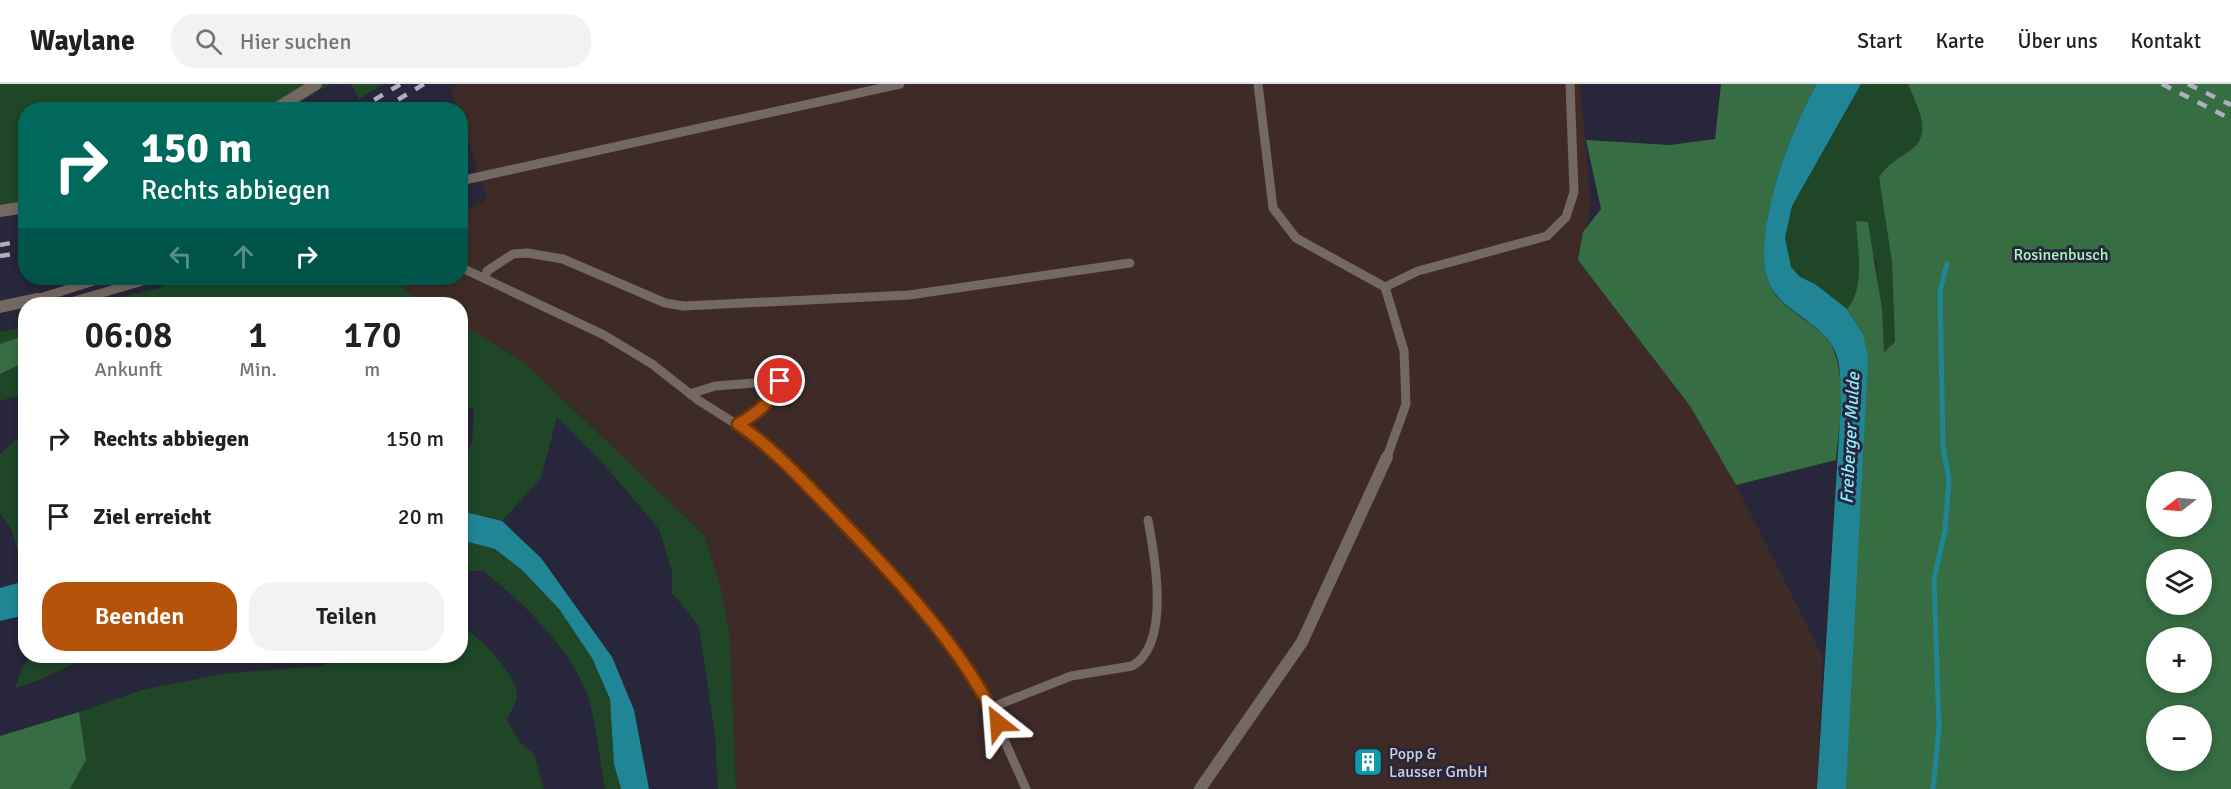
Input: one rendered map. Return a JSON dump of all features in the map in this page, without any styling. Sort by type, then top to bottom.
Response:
[{"type":"street","points":[[287,102],[316,84]]},
{"type":"street","points":[[0,211],[18,208]]},
{"type":"street","points":[[0,307],[18,305]]},
{"type":"street","points":[[1200,789],[1302,642],[1387,457]]},
{"type":"lane","points":[[468,179],[900,84]]},
{"type":"lane","points":[[1258,84],[1274,208],[1296,238],[1385,287],[1404,351],[1406,404],[1387,457]]},
{"type":"lane","points":[[1385,287],[1418,271],[1547,236],[1566,217],[1574,192],[1570,84]]},
{"type":"lane","points":[[485,279],[487,272],[513,254],[526,252],[563,259],[665,303],[684,306],[909,295],[1130,263]]},
{"type":"lane","points":[[468,271],[604,335],[652,364],[690,394],[766,443],[871,551],[963,661],[990,708],[1026,789]]},
{"type":"lane","points":[[56,297],[86,285]]},
{"type":"lane","points":[[88,297],[129,285]]},
{"type":"lane","points":[[690,394],[715,386],[780,381],[770,402],[763,409],[738,424]]},
{"type":"lane","points":[[990,708],[1071,675],[1132,666],[1140,661],[1149,650],[1156,628],[1153,548],[1148,520]]},
{"type":"shaded area","points":[[459,84],[1580,84],[1591,205],[1578,260],[1690,406],[1736,485],[1823,657],[1817,789],[736,789],[730,638],[704,535],[525,363],[468,328],[468,297],[416,297],[404,290],[405,285],[468,285],[468,209],[487,200],[468,141],[468,102],[455,102],[451,89]]},
{"type":"green space","points":[[0,84],[330,84],[300,102],[18,102],[18,214],[0,216]]},
{"type":"green space","points":[[351,84],[383,84],[359,99]]},
{"type":"green space","points":[[1721,84],[1817,84],[1796,127],[1776,184],[1768,214],[1765,268],[1771,288],[1777,297],[1814,326],[1829,342],[1838,364],[1841,391],[1836,460],[1736,485],[1690,406],[1578,260],[1583,232],[1601,209],[1586,140],[1670,145],[1715,139]]},
{"type":"green space","points":[[1861,84],[1908,84],[1922,120],[1921,137],[1916,145],[1879,177],[1892,263],[1895,342],[1884,352],[1876,261],[1856,222],[1859,256],[1857,290],[1847,309],[1815,284],[1800,277],[1790,267],[1785,238],[1792,206]]},
{"type":"green space","name":"Rosinenbusch","points":[[1908,84],[2231,84],[2231,789],[1846,789],[1863,334],[1847,309],[1857,290],[1859,256],[1856,221],[1868,222],[1882,309],[1884,352],[1895,342],[1892,263],[1879,177],[1916,145],[1921,137],[1922,120]]},
{"type":"green space","points":[[167,285],[405,285],[404,290],[416,297],[122,297]]},
{"type":"green space","points":[[18,328],[18,338],[0,344],[0,332]]},
{"type":"green space","points":[[468,328],[525,363],[704,535],[721,588],[730,638],[736,789],[718,789],[715,736],[699,626],[672,593],[672,571],[659,529],[606,467],[557,417],[541,478],[502,521],[468,513],[468,451],[472,442],[474,410],[468,407]]},
{"type":"green space","points":[[18,338],[18,365],[0,374],[0,344]]},
{"type":"green space","points":[[18,365],[18,396],[0,401],[0,374]]},
{"type":"green space","points":[[18,438],[18,552],[11,528],[0,514],[0,454]]},
{"type":"green space","points":[[468,542],[495,549],[522,570],[559,609],[592,658],[610,699],[614,764],[621,789],[605,789],[589,699],[566,655],[528,610],[484,571],[468,571]]},
{"type":"green space","points":[[468,631],[495,656],[515,686],[517,697],[507,720],[519,741],[534,754],[544,789],[70,789],[85,760],[79,712],[142,690],[228,673],[322,666],[329,663],[468,663]]},
{"type":"green space","points":[[26,663],[76,663],[37,681],[15,688]]},
{"type":"green space","points":[[79,712],[86,760],[70,789],[0,789],[0,736]]},
{"type":"water","name":"Freiberger Mulde","points":[[1817,84],[1861,84],[1792,206],[1785,238],[1791,267],[1800,277],[1815,284],[1847,309],[1863,334],[1868,358],[1846,789],[1817,789],[1841,403],[1837,355],[1821,332],[1778,297],[1772,289],[1765,269],[1764,244],[1775,185],[1796,126]]},
{"type":"water","points":[[468,513],[502,521],[541,558],[612,657],[634,710],[649,789],[621,789],[614,764],[610,699],[592,658],[559,609],[522,570],[495,549],[468,542]]},
{"type":"water","points":[[18,583],[18,617],[0,621],[0,588]]},
{"type":"waterway","points":[[1933,789],[1939,728],[1934,580],[1945,530],[1949,480],[1943,447],[1940,291],[1947,264]]},
{"type":"railway","points":[[371,102],[401,84]]},
{"type":"railway","points":[[394,102],[424,84]]},
{"type":"railway","points":[[2162,84],[2231,119]]},
{"type":"railway","points":[[2188,84],[2231,105]]},
{"type":"railway","points":[[0,245],[18,242]]},
{"type":"railway","points":[[0,256],[18,253]]},
{"type":"place","name":"Popp & Lausser GmbH","points":[[1368,762]]},
{"type":"route","points":[[780,381],[770,402],[763,409],[738,424],[766,443],[871,551],[963,661],[998,723]]}]
